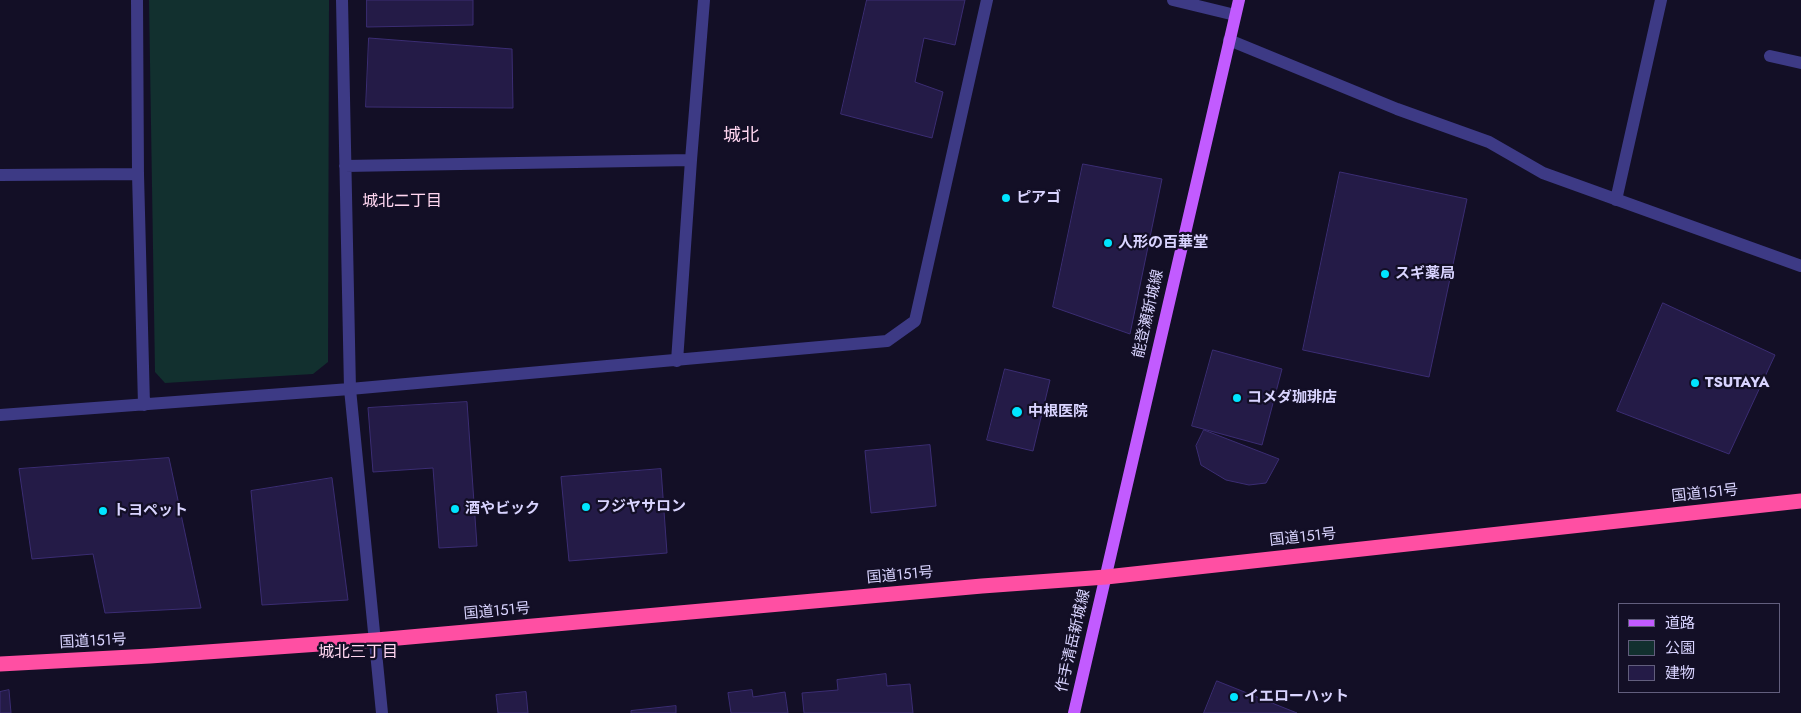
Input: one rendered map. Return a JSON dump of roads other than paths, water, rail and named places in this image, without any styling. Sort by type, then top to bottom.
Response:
[{"type":"highway","name":"国道151号","points":[[0,664],[150,656],[376,640],[982,586],[1106,577],[1801,501]]},
{"type":"main road","name":"能登瀬新城線","points":[[1106,577],[1239,0]]},
{"type":"main road","name":"作手清岳新城線","points":[[1074,713],[1106,577]]},
{"type":"street","points":[[137,0],[138,174],[144,405]]},
{"type":"street","points":[[342,0],[350,389],[382,713]]},
{"type":"street","points":[[677,361],[690,160],[704,0]]},
{"type":"street","points":[[0,415],[350,389],[887,341],[915,321],[987,0]]},
{"type":"street","points":[[1173,0],[1235,15]]},
{"type":"street","points":[[1616,200],[1660,0]]},
{"type":"street","points":[[1229,40],[1396,110],[1489,142],[1544,173],[1801,266]]},
{"type":"street","points":[[1770,56],[1801,63]]},
{"type":"street","points":[[345,166],[690,160]]},
{"type":"street","points":[[0,175],[138,174]]},
{"type":"place","name":"ピアゴ","points":[[1006,198]]},
{"type":"place","name":"人形の百華堂","points":[[1108,243]]},
{"type":"place","name":"スギ薬局","points":[[1385,274]]},
{"type":"place","name":"TSUTAYA","points":[[1695,383]]},
{"type":"place","name":"コメダ珈琲店","points":[[1237,398]]},
{"type":"place","name":"中根医院","points":[[1017,412]]},
{"type":"place","name":"フジヤサロン","points":[[586,507]]},
{"type":"place","name":"酒やビック","points":[[455,509]]},
{"type":"place","name":"トヨペット","points":[[103,511]]},
{"type":"place","name":"イエローハット","points":[[1234,697]]},
{"type":"district","name":"城北","points":[[741,137]]},
{"type":"district","name":"城北二丁目","points":[[402,202]]},
{"type":"district","name":"城北三丁目","points":[[358,653]]}]
